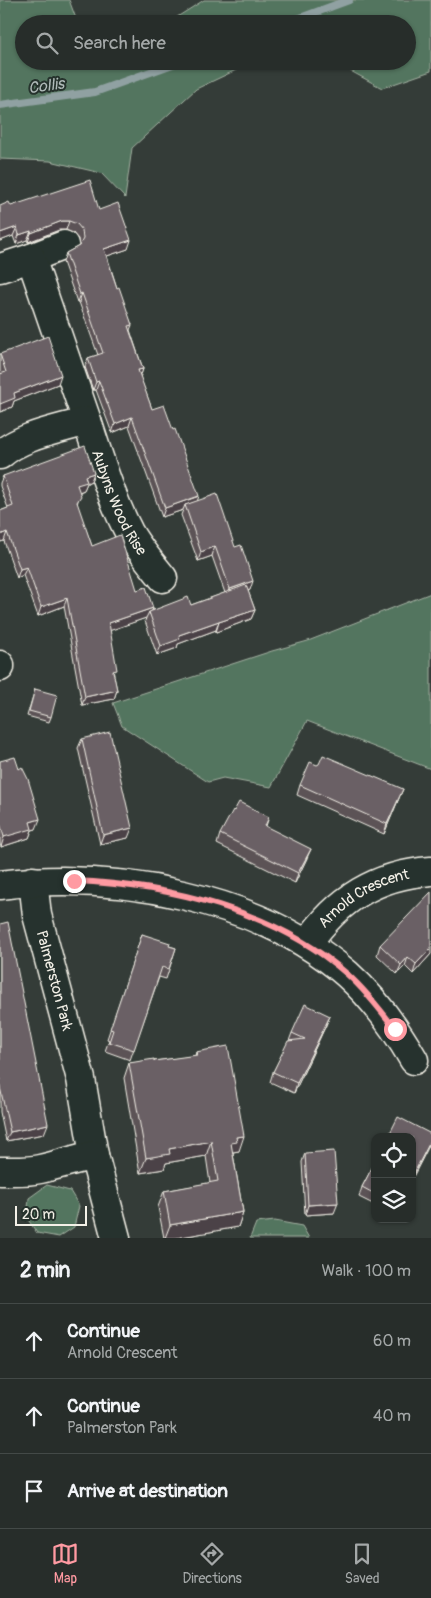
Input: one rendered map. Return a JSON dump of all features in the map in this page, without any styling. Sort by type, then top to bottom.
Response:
[{"type":"street","points":[[0,268],[64,245]]},
{"type":"street","name":"Aubyns Wood Rise","points":[[31,258],[118,508],[130,532],[163,578]]},
{"type":"street","points":[[0,455],[28,439],[87,421]]},
{"type":"street","name":"Arnold Crescent","points":[[307,944],[328,916],[345,901],[361,891],[413,872],[431,871]]},
{"type":"street","points":[[0,885],[33,881]]},
{"type":"street","name":"Arnold Crescent","points":[[33,881],[112,883],[162,891],[219,905],[264,922],[307,944],[346,973],[370,996],[395,1029],[414,1060]]},
{"type":"street","name":"Palmerston Park","points":[[33,881],[37,916],[81,1079],[94,1155],[116,1238]]},
{"type":"street","points":[[0,1171],[38,1170],[94,1155]]},
{"type":"green space","points":[[0,0],[69,0],[75,15],[15,15],[15,70],[236,70],[196,89],[132,148],[125,198],[101,173],[50,161],[0,159]]},
{"type":"green space","points":[[204,0],[431,0],[431,71],[382,88],[349,70],[416,70],[416,15],[180,15]]},
{"type":"green space","points":[[431,593],[431,769],[307,721],[271,787],[223,778],[208,782],[122,726],[113,703],[308,641]]},
{"type":"green space","points":[[47,1185],[70,1191],[79,1206],[74,1227],[59,1237],[37,1233],[27,1218],[29,1198]]},
{"type":"green space","points":[[275,1221],[302,1226],[309,1238],[250,1238],[256,1223]]},
{"type":"building","points":[[90,180],[99,210],[118,203],[131,240],[104,249],[132,325],[128,326],[143,369],[138,370],[152,409],[164,405],[173,430],[175,429],[199,496],[165,508],[132,417],[115,424],[99,381],[96,382],[88,358],[103,353],[66,253],[79,246],[83,239],[82,230],[77,224],[62,221],[31,233],[31,231],[19,235],[17,227],[0,233],[0,206],[9,202],[11,206]]},
{"type":"building","points":[[48,336],[61,375],[14,393],[15,398],[0,404],[0,374],[6,372],[0,354]]},
{"type":"building","points":[[85,446],[94,473],[85,476],[87,482],[77,485],[81,496],[77,502],[92,546],[120,535],[137,590],[146,587],[153,608],[109,623],[117,670],[113,671],[117,690],[85,697],[67,598],[41,607],[27,567],[20,569],[7,532],[0,535],[0,511],[13,506],[3,476]]},
{"type":"building","points":[[217,494],[235,547],[241,545],[253,581],[230,589],[215,546],[201,552],[185,505]]},
{"type":"building","points":[[246,585],[255,610],[179,635],[180,639],[161,646],[149,612],[188,597],[191,605]]},
{"type":"building","points":[[35,689],[57,695],[51,717],[29,711]]},
{"type":"building","points":[[110,732],[132,828],[103,835],[82,739]]},
{"type":"building","points":[[323,755],[403,789],[387,824],[300,785],[310,762],[319,764]]},
{"type":"building","points":[[15,757],[19,769],[22,767],[28,779],[40,819],[30,822],[32,829],[4,837],[0,823],[0,761]]},
{"type":"building","points":[[239,802],[269,817],[265,826],[311,849],[298,873],[220,834]]},
{"type":"building","points":[[431,892],[431,948],[416,964],[408,957],[401,965],[380,945]]},
{"type":"building","points":[[8,922],[48,1124],[10,1132],[0,1087],[0,924]]},
{"type":"building","points":[[142,934],[170,943],[169,946],[176,948],[169,969],[162,967],[134,1050],[109,1042],[113,1030],[110,1029]]},
{"type":"building","points":[[305,1004],[330,1016],[297,1083],[273,1072],[288,1041],[305,1039],[292,1033]]},
{"type":"building","points":[[228,1046],[244,1136],[236,1137],[237,1142],[231,1143],[243,1212],[170,1225],[164,1191],[218,1181],[211,1141],[169,1149],[170,1154],[146,1158],[129,1063],[197,1055],[196,1052]]},
{"type":"building","points":[[398,1117],[431,1134],[431,1140],[416,1169],[416,1133],[390,1133]]},
{"type":"building","points":[[334,1151],[338,1203],[308,1205],[305,1153]]},
{"type":"building","points":[[371,1170],[371,1192],[362,1187]]},
{"type":"waterway","name":"Collis","points":[[308,15],[349,0]]},
{"type":"waterway","name":"Collis","points":[[0,105],[95,92],[156,70]]},
{"type":"route","points":[[74,881],[112,883],[162,891],[219,905],[264,922],[307,944],[346,973],[370,996],[395,1029]]}]
